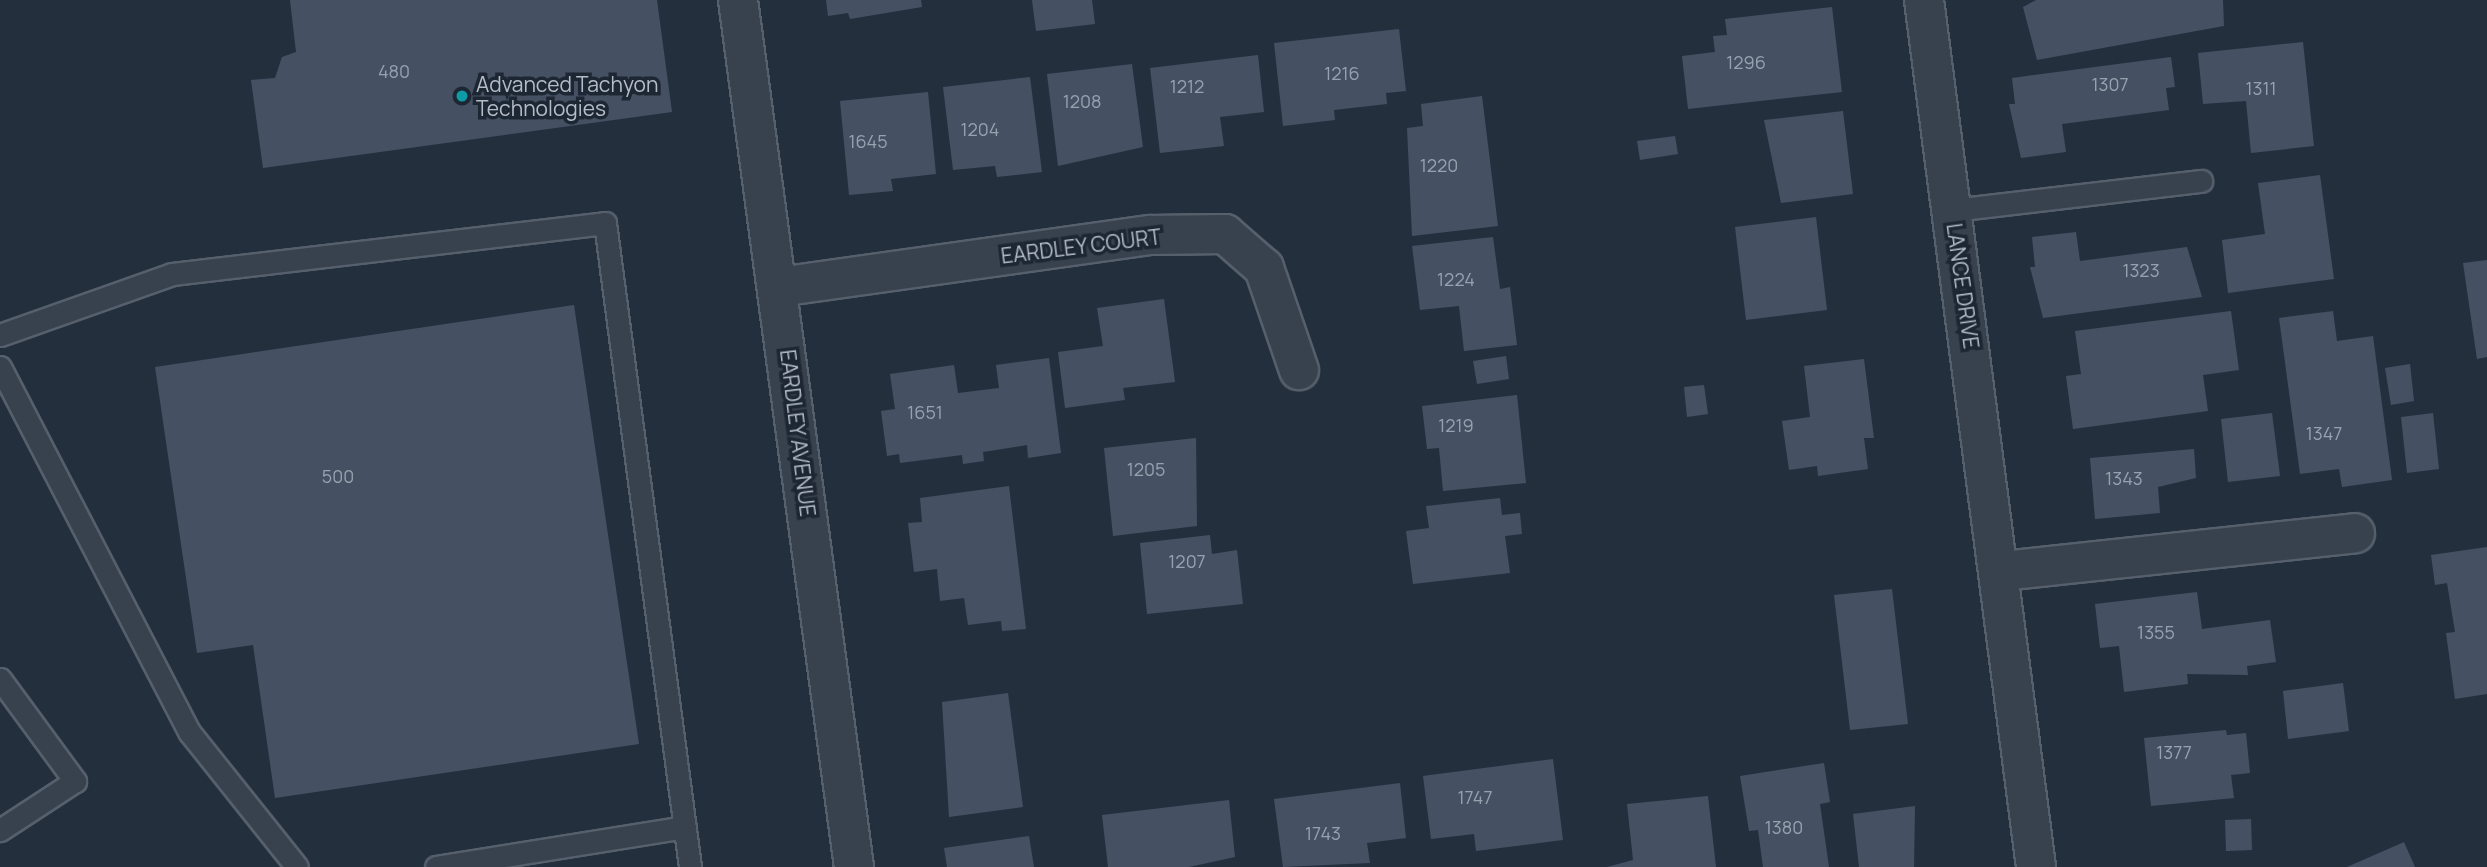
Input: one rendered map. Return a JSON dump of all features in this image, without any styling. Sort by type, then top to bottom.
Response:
[{"type":"street","name":"EARDLEY AVENUE","points":[[738,0],[779,287],[854,867]]},
{"type":"street","name":"LANCE DRIVE","points":[[1924,0],[2002,571],[2036,867]]},
{"type":"street","name":"EARDLEY COURT","points":[[779,287],[1150,235],[1224,234],[1264,268],[1298,370]]},
{"type":"street","points":[[2002,571],[2355,533]]},
{"type":"lane","points":[[1953,210],[2201,181]]},
{"type":"lane","points":[[0,335],[172,274],[605,223],[690,867]]},
{"type":"lane","points":[[0,367],[190,733],[297,867]]},
{"type":"lane","points":[[0,679],[75,781],[0,830]]},
{"type":"lane","points":[[436,867],[685,827]]},
{"type":"building","name":"Advanced Tachyon Technologies","points":[[290,0],[657,0],[672,112],[263,168],[251,80],[275,78],[282,57],[296,52]]},
{"type":"building","points":[[826,0],[921,0],[922,7],[850,19],[848,13],[828,16]]},
{"type":"building","points":[[1032,0],[1092,0],[1095,24],[1036,31]]},
{"type":"building","points":[[2036,0],[2223,0],[2224,26],[2037,60],[2023,7]]},
{"type":"building","points":[[1832,7],[1842,92],[1688,109],[1682,56],[1715,52],[1713,36],[1727,35],[1725,19]]},
{"type":"building","points":[[1399,29],[1406,91],[1386,93],[1387,104],[1334,110],[1335,120],[1283,126],[1274,43]]},
{"type":"building","points":[[2303,42],[2314,146],[2251,153],[2246,101],[2203,104],[2198,53]]},
{"type":"building","points":[[1258,55],[1264,112],[1220,117],[1224,146],[1160,153],[1150,68]]},
{"type":"building","points":[[2171,57],[2175,87],[2166,88],[2169,110],[2062,124],[2066,152],[2021,158],[2009,104],[2015,104],[2012,78]]},
{"type":"building","points":[[1132,64],[1143,147],[1058,166],[1047,74]]},
{"type":"building","points":[[1030,77],[1042,172],[997,177],[995,166],[953,170],[943,87]]},
{"type":"building","points":[[928,92],[936,174],[891,179],[893,191],[849,195],[840,101]]},
{"type":"building","points":[[1482,96],[1498,226],[1412,236],[1407,128],[1423,126],[1421,104]]},
{"type":"building","points":[[1843,111],[1853,194],[1781,203],[1764,120]]},
{"type":"building","points":[[1675,136],[1678,154],[1640,160],[1637,141]]},
{"type":"building","points":[[2320,175],[2334,279],[2228,293],[2222,240],[2265,234],[2258,183]]},
{"type":"building","points":[[1816,217],[1827,310],[1746,320],[1735,227]]},
{"type":"building","points":[[2076,232],[2080,261],[2187,247],[2202,297],[2043,318],[2030,267],[2035,267],[2032,237]]},
{"type":"building","points":[[1493,237],[1500,289],[1510,287],[1517,345],[1464,351],[1459,306],[1420,310],[1412,246]]},
{"type":"building","points":[[2487,260],[2487,357],[2477,359],[2463,263]]},
{"type":"building","points":[[1164,299],[1175,382],[1123,388],[1125,400],[1065,408],[1058,352],[1103,346],[1097,308]]},
{"type":"building","points":[[574,305],[639,744],[275,798],[253,645],[197,653],[155,367]]},
{"type":"building","points":[[2231,311],[2239,370],[2203,375],[2208,411],[2073,429],[2066,376],[2081,374],[2075,331]]},
{"type":"building","points":[[2333,311],[2337,341],[2373,336],[2392,480],[2342,487],[2339,469],[2300,474],[2279,318]]},
{"type":"building","points":[[1506,356],[1509,379],[1477,384],[1473,361]]},
{"type":"building","points":[[1049,358],[1061,453],[1028,458],[1027,445],[983,452],[984,461],[963,464],[962,455],[900,463],[899,454],[887,456],[881,411],[895,409],[890,374],[954,365],[958,393],[999,388],[996,365]]},
{"type":"building","points":[[1864,359],[1874,438],[1864,438],[1868,469],[1818,476],[1817,466],[1789,470],[1782,421],[1810,417],[1804,366]]},
{"type":"building","points":[[2410,364],[2414,401],[2391,405],[2385,368]]},
{"type":"building","points":[[1704,385],[1708,414],[1687,417],[1684,387]]},
{"type":"building","points":[[1517,395],[1526,483],[1443,491],[1439,448],[1427,449],[1422,406]]},
{"type":"building","points":[[2272,413],[2280,476],[2228,482],[2221,419]]},
{"type":"building","points":[[2433,413],[2439,469],[2407,473],[2401,417]]},
{"type":"building","points":[[1196,438],[1197,526],[1113,536],[1104,448]]},
{"type":"building","points":[[2194,449],[2196,478],[2158,487],[2160,513],[2095,519],[2090,458]]},
{"type":"building","points":[[1009,486],[1026,629],[1002,631],[1001,621],[968,625],[964,598],[940,601],[937,569],[914,572],[908,523],[922,522],[920,498]]},
{"type":"building","points":[[1500,498],[1502,515],[1520,513],[1522,534],[1505,536],[1510,573],[1413,584],[1406,531],[1429,528],[1426,506]]},
{"type":"building","points":[[1210,535],[1212,554],[1237,550],[1243,604],[1147,614],[1140,543]]},
{"type":"building","points":[[2487,547],[2487,694],[2455,699],[2446,633],[2455,632],[2447,583],[2435,585],[2431,555]]},
{"type":"building","points":[[1892,589],[1908,724],[1850,730],[1834,595]]},
{"type":"building","points":[[2197,592],[2202,629],[2270,620],[2276,662],[2247,666],[2248,675],[2187,674],[2188,684],[2124,692],[2119,646],[2100,648],[2095,604]]},
{"type":"building","points":[[2343,683],[2349,731],[2288,739],[2283,691]]},
{"type":"building","points":[[1008,693],[1023,807],[949,817],[942,702]]},
{"type":"building","points":[[2226,730],[2227,735],[2246,733],[2250,773],[2231,775],[2234,798],[2151,806],[2144,738]]},
{"type":"building","points":[[1553,759],[1563,840],[1476,851],[1474,834],[1431,839],[1423,776]]},
{"type":"building","points":[[1824,763],[1830,802],[1820,804],[1829,867],[1763,867],[1758,830],[1749,831],[1740,776]]},
{"type":"building","points":[[1400,783],[1406,838],[1367,843],[1370,863],[1283,867],[1274,799]]},
{"type":"building","points":[[1708,796],[1716,867],[1607,867],[1633,860],[1627,804]]},
{"type":"building","points":[[1229,800],[1235,857],[1189,867],[1108,867],[1102,815]]},
{"type":"building","points":[[1915,806],[1914,867],[1859,867],[1853,814]]},
{"type":"building","points":[[2251,819],[2252,850],[2226,851],[2225,820]]},
{"type":"building","points":[[1029,836],[1034,867],[947,867],[944,848]]},
{"type":"building","points":[[2404,842],[2415,867],[2347,867]]},
{"type":"place","name":"Advanced Tachyon Technologies","points":[[462,96]]}]
